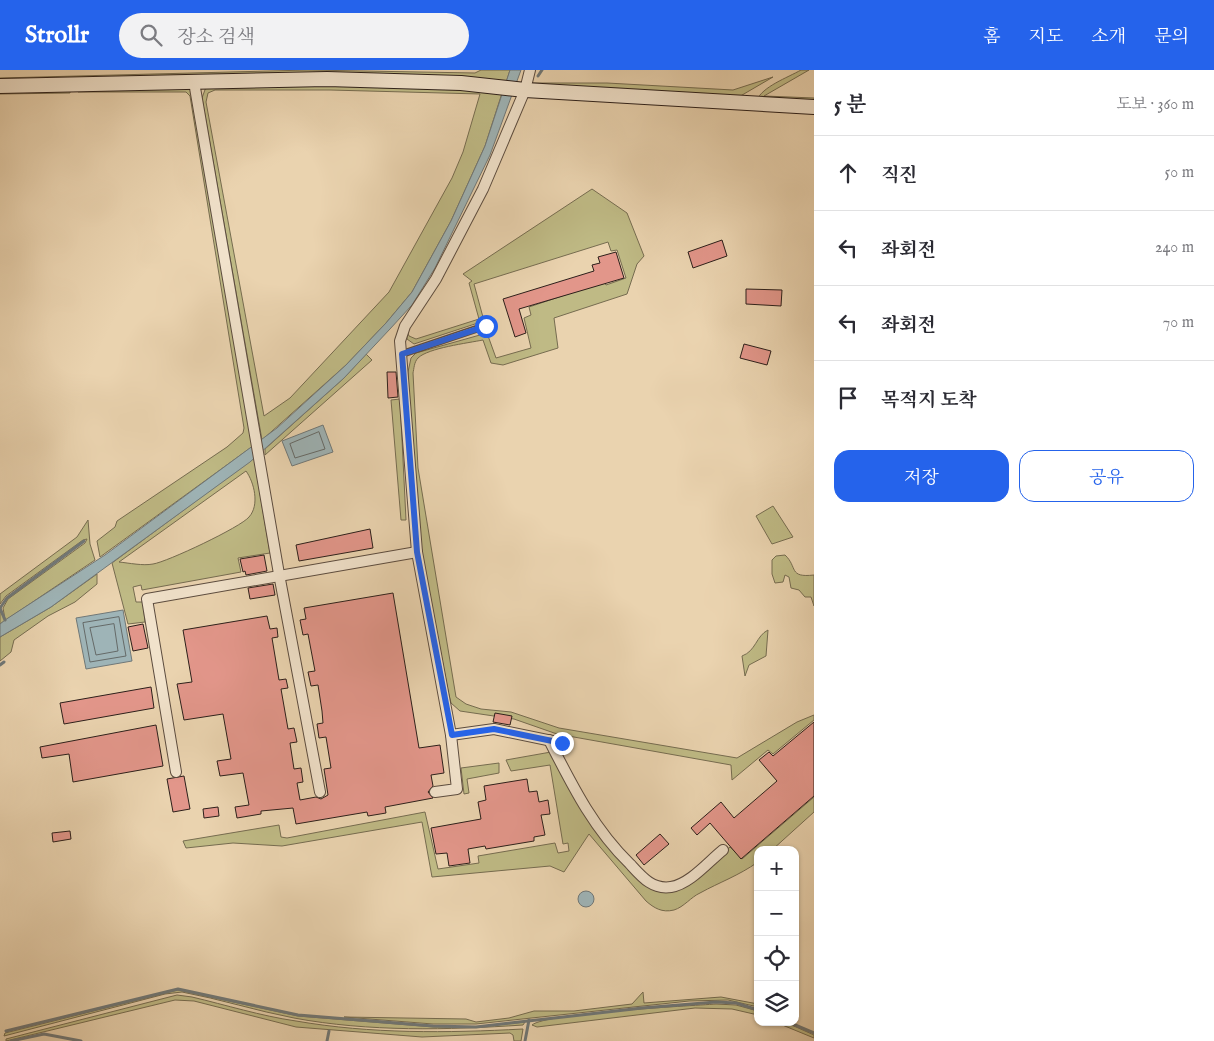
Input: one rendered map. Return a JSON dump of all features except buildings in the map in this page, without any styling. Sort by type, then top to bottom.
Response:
[{"type":"street","points":[[435,792],[457,789],[452,735],[417,552],[400,341],[405,326],[436,279],[483,189],[530,70]]},
{"type":"street","points":[[0,86],[327,79],[461,83],[521,89],[814,107]]},
{"type":"street","points":[[194,82],[279,574],[320,792]]},
{"type":"street","points":[[176,772],[147,599],[279,574],[417,552]]},
{"type":"street","points":[[452,735],[494,729],[562,743]]},
{"type":"street","points":[[549,740],[588,814],[610,844],[644,879],[655,886],[670,887],[683,883],[723,850]]},
{"type":"lane","points":[[402,354],[486,326]]},
{"type":"shaded area","points":[[308,70],[475,73],[481,70],[510,70],[506,83],[0,83],[0,78]]},
{"type":"shaded area","points":[[801,70],[809,70],[764,96],[814,98],[814,105],[756,101],[764,91],[782,79]]},
{"type":"shaded area","points":[[773,77],[737,98],[537,86],[533,83],[607,83],[733,90]]},
{"type":"shaded area","points":[[329,82],[503,90],[485,146],[451,221],[412,292],[386,323],[346,365],[262,440],[202,98],[206,87]],"holes":[[[215,90],[330,90],[480,94],[463,152],[452,178],[389,292],[290,398],[264,416],[206,102],[208,93]]]},
{"type":"shaded area","points":[[70,87],[70,93],[0,94],[0,89]]},
{"type":"shaded area","points":[[78,87],[188,87],[191,91],[253,446],[100,557],[97,541],[115,527],[117,521],[227,447],[243,433],[244,428],[190,96],[186,92],[78,92]]},
{"type":"shaded area","points":[[592,189],[627,213],[644,256],[637,264],[627,294],[554,318],[558,348],[503,365],[491,363],[483,340],[430,351],[418,358],[415,363],[413,373],[418,468],[456,697],[466,704],[481,709],[511,712],[559,728],[737,758],[797,722],[814,715],[814,720],[773,754],[768,750],[732,780],[731,765],[557,734],[514,719],[460,711],[451,703],[448,691],[421,549],[413,474],[408,372],[411,358],[416,353],[487,333],[496,358],[531,348],[524,318],[531,315],[529,307],[604,282],[606,285],[626,278],[617,250],[611,251],[608,242],[474,284],[484,321],[414,344],[407,339],[407,331],[409,336],[416,339],[479,319],[469,283],[472,281],[463,274]]},
{"type":"shaded area","points":[[366,354],[372,360],[265,455],[265,449],[344,378]]},
{"type":"shaded area","points":[[400,399],[406,520],[401,520],[391,400]]},
{"type":"shaded area","points":[[254,458],[270,553],[238,558],[241,572],[142,590],[141,585],[133,587],[136,602],[143,602],[145,622],[128,624],[112,563]],"holes":[[[246,471],[255,500],[252,512],[243,522],[203,544],[161,562],[145,565],[119,562]]]},
{"type":"shaded area","points":[[773,506],[793,537],[772,544],[756,516]]},
{"type":"shaded area","points":[[88,520],[90,544],[95,560],[0,624],[0,611],[5,619],[3,608],[8,599],[85,543],[87,539],[6,596],[0,604],[0,594],[77,537]]},
{"type":"shaded area","points":[[785,555],[797,573],[800,575],[814,575],[814,606],[811,597],[805,597],[799,590],[791,588],[789,577],[785,575],[783,582],[775,583],[772,574],[772,560],[776,556]]},
{"type":"shaded area","points":[[97,574],[97,584],[75,602],[48,616],[14,640],[11,652],[0,661],[0,637],[51,607]]},
{"type":"shaded area","points":[[768,630],[766,656],[749,665],[745,676],[742,656],[750,651]]},
{"type":"shaded area","points":[[551,752],[609,847],[669,891],[676,891],[683,886],[730,847],[742,859],[754,849],[754,865],[697,895],[678,909],[666,911],[652,906],[646,901],[589,834],[564,872],[550,866],[432,877],[422,822],[282,846],[233,843],[186,848],[183,841],[279,825],[281,837],[287,838],[425,812],[438,869],[479,863],[478,856],[555,843],[558,853],[569,851],[568,843],[563,844],[550,765],[511,771],[506,760]]},
{"type":"shaded area","points":[[499,763],[499,773],[467,779],[469,793],[464,794],[461,768]]},
{"type":"shaded area","points":[[814,797],[814,812],[776,846],[757,846]]},
{"type":"shaded area","points":[[178,990],[298,1016],[434,1027],[477,1027],[525,1022],[523,1025],[437,1029],[351,1026],[294,1018],[182,992],[165,994],[4,1036],[5,1033]]},
{"type":"shaded area","points":[[643,992],[644,1003],[721,997],[754,1003],[754,1006],[728,1000],[689,1001],[476,1024],[433,1024],[344,1017],[466,1019],[476,1022],[509,1018],[534,1011],[574,1011],[632,1004]]},
{"type":"shaded area","points":[[177,995],[283,1019],[352,1028],[438,1032],[523,1029],[521,1041],[514,1041],[513,1035],[510,1033],[422,1037],[296,1027],[194,1001],[175,1000],[6,1041],[6,1039]]},
{"type":"shaded area","points":[[716,1004],[736,1005],[754,1010],[754,1014],[732,1009],[695,1008],[537,1027],[532,1025],[563,1017],[649,1008]]},
{"type":"shaded area","points":[[785,1026],[794,1026],[814,1035],[814,1038]]},
{"type":"water","points":[[510,70],[521,70],[490,155],[435,268],[412,305],[344,378],[250,462],[51,607],[0,637],[0,624],[5,620],[105,555],[277,428],[346,365],[386,323],[412,292],[451,221],[485,146]]},
{"type":"water","points":[[323,425],[333,452],[292,466],[282,441]]},
{"type":"water","points":[[123,610],[132,661],[86,669],[76,618]]},
{"type":"water","points":[[586,891],[594,899],[586,907],[578,899]]},
{"type":"waterway","points":[[538,76],[542,70]]},
{"type":"waterway","points":[[0,608],[7,598],[84,541]]},
{"type":"waterway","points":[[0,608],[5,620]]},
{"type":"waterway","points":[[0,665],[4,662]]},
{"type":"waterway","points":[[6,1031],[178,989],[298,1015],[433,1026],[476,1027],[642,1008],[716,1002],[736,1003],[754,1009]]},
{"type":"waterway","points":[[525,1041],[529,1020]]},
{"type":"waterway","points":[[797,1026],[814,1033]]},
{"type":"waterway","points":[[327,1041],[329,1031]]},
{"type":"waterway","points":[[11,1041],[44,1034],[81,1041]]},
{"type":"route","points":[[486,326],[402,354],[417,552],[452,735],[494,729],[562,743]]}]
